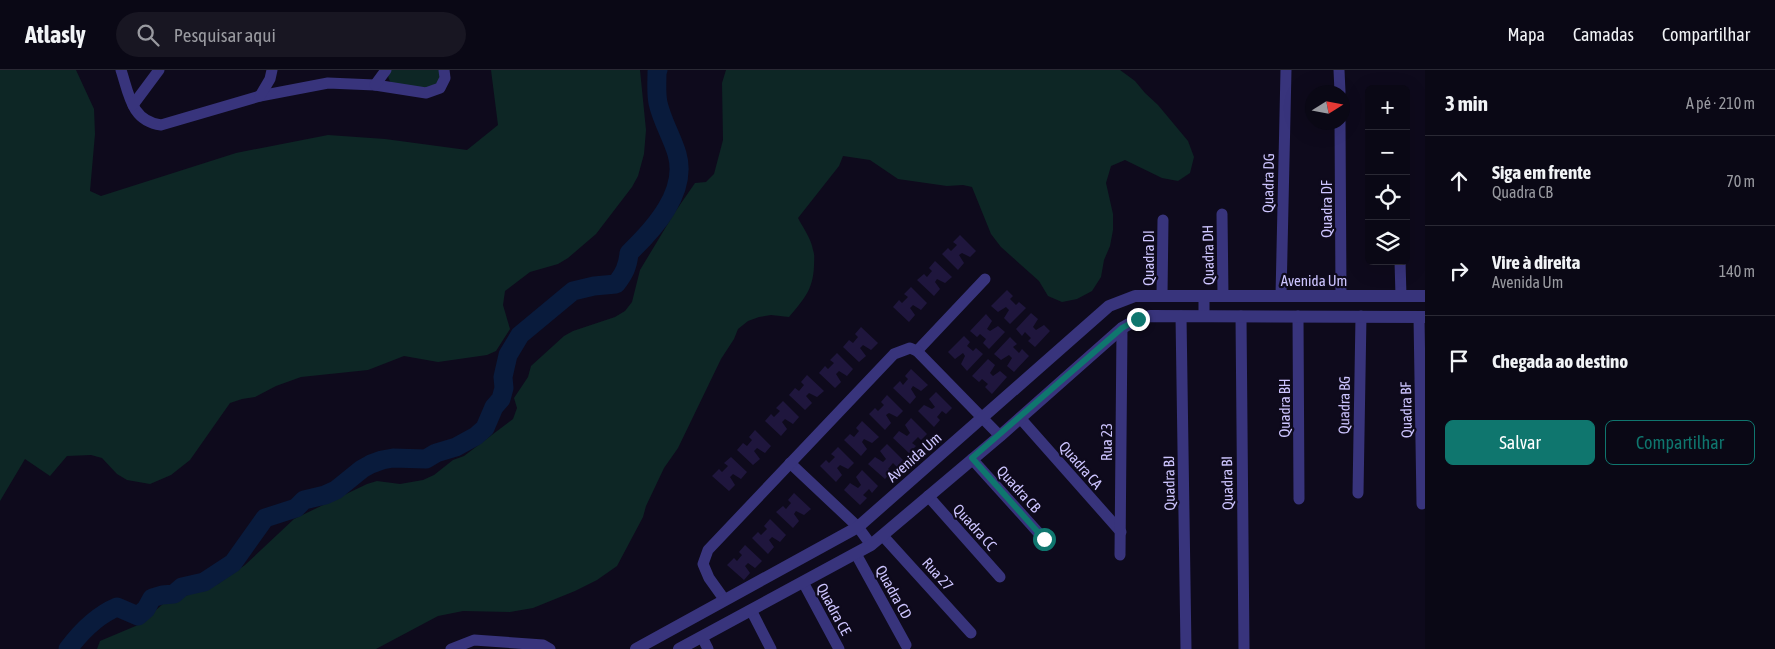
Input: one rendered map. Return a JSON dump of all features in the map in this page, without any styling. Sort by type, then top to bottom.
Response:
[{"type":"street","points":[[122,70],[133,105],[140,116],[150,124],[161,125],[260,96],[328,83],[375,85],[426,93],[440,88],[444,78],[444,70]]},
{"type":"street","points":[[133,105],[159,70]]},
{"type":"street","points":[[260,96],[270,79],[272,70]]},
{"type":"street","points":[[375,85],[386,70]]},
{"type":"street","name":"Quadra DG","points":[[1281,296],[1286,70]]},
{"type":"street","points":[[1340,70],[1340,85]]},
{"type":"street","name":"Quadra DF","points":[[1340,130],[1341,296]]},
{"type":"street","name":"Quadra DH","points":[[1222,214],[1223,296]]},
{"type":"street","name":"Quadra DI","points":[[1162,296],[1163,220]]},
{"type":"street","points":[[1400,265],[1402,296]]},
{"type":"street","points":[[917,351],[985,280]]},
{"type":"street","name":"Avenida Um","points":[[636,649],[858,527],[1109,306],[1134,296],[1425,296]]},
{"type":"street","points":[[1204,296],[1204,316]]},
{"type":"street","points":[[679,649],[871,545],[1000,436],[1122,328],[1138,319],[1150,316],[1422,317]]},
{"type":"street","name":"Quadra BJ","points":[[1182,316],[1186,649]]},
{"type":"street","name":"Quadra BI","points":[[1241,316],[1244,649]]},
{"type":"street","name":"Quadra BH","points":[[1298,316],[1299,499]]},
{"type":"street","name":"Quadra BG","points":[[1358,494],[1360,316]]},
{"type":"street","name":"Quadra BF","points":[[1422,317],[1422,504]]},
{"type":"street","name":"Rua 23","points":[[1120,556],[1122,328]]},
{"type":"street","points":[[724,599],[703,564],[708,550],[894,354],[903,349],[910,348],[917,351],[1000,436]]},
{"type":"street","name":"Quadra CA","points":[[1020,418],[1120,532]]},
{"type":"street","name":"Quadra CB","points":[[972,458],[1044,539]]},
{"type":"street","points":[[790,463],[858,527],[871,545]]},
{"type":"street","name":"Quadra CC","points":[[928,496],[1000,577]]},
{"type":"street","name":"Rua 27","points":[[883,536],[971,633]]},
{"type":"street","name":"Quadra CD","points":[[856,554],[906,644]]},
{"type":"street","name":"Quadra CE","points":[[803,582],[839,649]]},
{"type":"street","points":[[751,610],[771,649]]},
{"type":"street","points":[[702,637],[708,649]]},
{"type":"street","points":[[451,649],[474,640],[544,645],[550,649]]},
{"type":"green space","points":[[0,70],[76,70],[94,109],[95,134],[90,191],[101,196],[236,153],[328,135],[385,139],[467,150],[498,125],[491,70],[640,70],[646,130],[644,154],[638,176],[632,187],[596,234],[568,258],[558,264],[530,272],[505,291],[503,305],[510,329],[496,351],[487,355],[438,362],[404,356],[368,370],[301,377],[276,386],[255,397],[230,403],[190,460],[171,475],[150,484],[127,480],[117,474],[102,458],[91,455],[67,456],[50,476],[25,459],[0,501]]},
{"type":"green space","points":[[390,70],[440,70],[439,82],[428,89],[391,83],[388,76]]},
{"type":"green space","points":[[726,70],[1120,70],[1135,81],[1158,105],[1188,141],[1194,157],[1190,173],[1178,181],[1162,178],[1125,160],[1111,166],[1106,183],[1113,214],[1113,230],[1101,277],[1092,291],[1077,299],[1062,302],[1048,296],[1039,281],[1001,247],[991,234],[972,187],[963,185],[947,186],[898,179],[870,160],[843,156],[839,166],[798,218],[809,237],[814,254],[812,282],[807,294],[789,317],[771,315],[759,317],[748,321],[738,329],[721,359],[678,448],[664,468],[646,506],[643,517],[617,566],[597,580],[533,608],[510,612],[463,611],[438,616],[376,649],[97,649],[100,641],[138,625],[163,604],[218,584],[245,565],[294,519],[367,484],[377,481],[400,484],[423,480],[434,475],[453,460],[464,456],[513,419],[517,408],[514,398],[528,377],[531,366],[564,336],[573,331],[615,317],[625,311],[632,302],[640,270],[675,212],[695,183],[706,182],[714,174],[723,140],[722,83]]},
{"type":"building","points":[[960,235],[976,251],[970,257],[962,253],[959,255],[964,263],[958,270],[942,254],[948,248],[951,251],[957,245],[953,242]]},
{"type":"building","points":[[935,261],[952,277],[945,283],[937,279],[935,282],[940,289],[934,296],[917,280],[924,274],[927,277],[932,271],[929,268]]},
{"type":"building","points":[[911,287],[927,303],[921,310],[913,305],[910,308],[915,315],[909,322],[893,307],[899,300],[902,303],[908,297],[904,294]]},
{"type":"building","points":[[1007,290],[1013,296],[1010,299],[1016,305],[1019,302],[1026,308],[1010,324],[1004,318],[1009,310],[1006,307],[998,312],[991,306]]},
{"type":"building","points":[[1031,313],[1038,319],[1033,327],[1036,330],[1044,325],[1050,331],[1035,347],[1028,341],[1031,338],[1025,332],[1022,336],[1016,329]]},
{"type":"building","points":[[986,314],[992,321],[987,329],[990,331],[998,326],[1005,332],[989,349],[983,343],[986,339],[980,334],[977,337],[970,331]]},
{"type":"building","points":[[861,327],[878,343],[871,350],[863,345],[860,348],[866,356],[859,362],[843,347],[849,340],[853,343],[858,337],[855,334]]},
{"type":"building","points":[[964,336],[970,342],[967,346],[973,351],[976,348],[983,354],[967,371],[961,364],[965,356],[963,353],[955,359],[948,352]]},
{"type":"building","points":[[1010,337],[1017,344],[1013,347],[1019,353],[1022,349],[1029,356],[1014,372],[1007,366],[1012,358],[1009,355],[1001,360],[994,354]]},
{"type":"building","points":[[837,353],[853,369],[847,376],[839,371],[836,374],[841,382],[835,388],[819,373],[825,366],[828,369],[834,363],[830,360]]},
{"type":"building","points":[[988,359],[995,365],[990,373],[993,376],[1000,371],[1007,377],[992,394],[985,387],[988,384],[982,379],[979,382],[972,376]]},
{"type":"building","points":[[911,369],[928,385],[921,391],[913,386],[911,389],[916,397],[910,404],[893,388],[900,381],[903,385],[908,379],[905,376]]},
{"type":"building","points":[[807,375],[824,391],[817,397],[809,393],[806,396],[812,403],[805,410],[789,395],[795,388],[799,391],[804,385],[801,382]]},
{"type":"building","points":[[936,392],[952,408],[946,414],[942,411],[937,417],[940,420],[934,427],[918,411],[924,405],[932,409],[935,407],[929,399]]},
{"type":"building","points":[[887,395],[903,411],[897,417],[889,413],[886,415],[891,423],[885,430],[869,414],[875,408],[878,411],[884,405],[881,402]]},
{"type":"building","points":[[783,401],[799,417],[793,424],[785,419],[782,422],[787,429],[781,436],[765,421],[771,414],[774,417],[780,411],[776,408]]},
{"type":"building","points":[[911,418],[927,434],[921,440],[918,437],[912,443],[916,446],[909,453],[893,438],[899,431],[907,436],[910,433],[905,425]]},
{"type":"building","points":[[862,421],[879,437],[872,443],[864,439],[862,442],[867,449],[861,456],[844,440],[850,434],[854,437],[859,431],[856,428]]},
{"type":"building","points":[[755,430],[771,446],[765,453],[757,448],[754,451],[760,459],[753,465],[737,450],[743,443],[747,446],[752,440],[749,437]]},
{"type":"building","points":[[887,444],[903,460],[897,467],[893,463],[888,469],[891,472],[885,479],[868,464],[875,457],[883,462],[886,459],[880,451]]},
{"type":"building","points":[[838,447],[854,463],[848,469],[840,465],[837,468],[842,475],[836,482],[820,466],[826,460],[829,463],[835,457],[831,454]]},
{"type":"building","points":[[731,457],[747,472],[741,479],[733,474],[730,477],[735,485],[729,491],[712,476],[719,469],[722,472],[728,466],[724,463]]},
{"type":"building","points":[[862,470],[878,486],[872,493],[869,489],[863,495],[867,498],[860,505],[844,490],[850,483],[858,488],[861,485],[856,477]]},
{"type":"building","points":[[794,493],[811,509],[804,515],[796,511],[794,514],[799,521],[793,528],[776,512],[783,506],[786,509],[791,503],[788,500]]},
{"type":"building","points":[[770,519],[786,535],[780,542],[772,537],[769,540],[774,547],[768,554],[752,538],[758,532],[761,535],[767,529],[764,526]]},
{"type":"building","points":[[745,545],[762,561],[755,568],[748,563],[745,566],[750,573],[744,580],[727,565],[734,558],[737,561],[742,555],[739,552]]},
{"type":"waterway","points":[[68,649],[90,625],[110,610],[117,607],[138,616],[146,609],[152,598],[174,594],[182,587],[204,582],[233,563],[265,518],[296,508],[304,500],[336,490],[371,464],[393,458],[426,459],[436,453],[456,447],[476,436],[485,428],[494,407],[501,399],[508,355],[520,335],[573,291],[594,286],[616,284],[625,270],[629,253],[649,233],[673,196],[678,182],[679,168],[677,154],[658,103],[658,70]]},
{"type":"route","points":[[1044,539],[972,458],[1000,436],[1122,328],[1138,319]]}]
